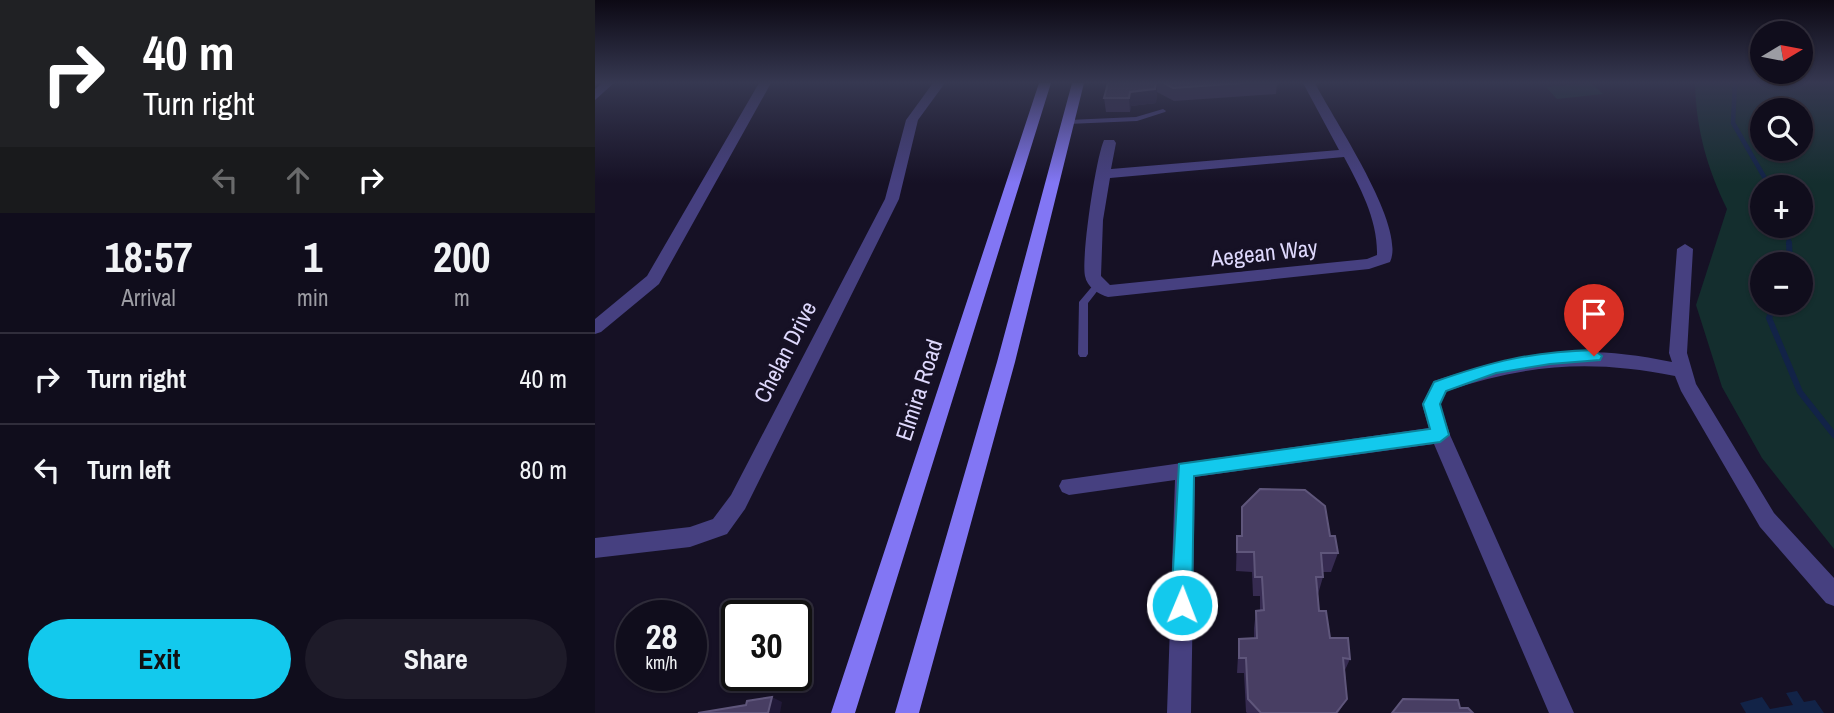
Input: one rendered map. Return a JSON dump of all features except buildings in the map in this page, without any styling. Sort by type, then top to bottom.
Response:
[{"type":"main road","name":"Elmira Road","points":[[843,713],[1034,116]]},
{"type":"main road","points":[[907,713],[1006,362],[1069,116]]},
{"type":"street","points":[[595,328],[653,280],[746,116]]},
{"type":"street","name":"Chelan Drive","points":[[595,548],[690,537],[720,527],[738,502],[892,199],[915,116]]},
{"type":"street","name":"Aegean Way","points":[[1098,285],[1108,291],[1140,289],[1369,264],[1385,258],[1389,244],[1380,213],[1325,116]]},
{"type":"street","points":[[1098,285],[1093,276],[1096,220],[1109,143]]},
{"type":"street","points":[[1104,174],[1347,153]]},
{"type":"street","points":[[1685,249],[1683,314],[1678,353],[1687,386],[1767,520],[1834,595]]},
{"type":"street","points":[[1562,713],[1440,435],[1431,404],[1440,386],[1495,366],[1550,357],[1594,356],[1633,360],[1683,371]]},
{"type":"street","points":[[1069,486],[1440,435]]},
{"type":"street","points":[[1179,713],[1185,469]]},
{"type":"lane","points":[[1068,122],[1146,116]]},
{"type":"lane","points":[[1083,354],[1084,302],[1098,285]]},
{"type":"green space","points":[[1698,116],[1750,116],[1750,161],[1813,161],[1813,116],[1834,116],[1834,549],[1762,458],[1722,387],[1696,305],[1727,209],[1704,148]]},
{"type":"water","points":[[1797,691],[1804,702],[1815,700],[1824,713],[1746,713],[1740,703],[1762,697],[1770,709],[1793,705],[1786,693]]},
{"type":"waterway","points":[[1733,116],[1733,123],[1763,175]]},
{"type":"waterway","points":[[1789,238],[1789,244]]},
{"type":"waterway","points":[[1789,243],[1789,252]]},
{"type":"waterway","points":[[1770,315],[1769,318],[1800,392],[1834,435]]},
{"type":"route","points":[[1182,605],[1185,469],[1440,435],[1431,404],[1440,386],[1495,366],[1550,357],[1594,356]]}]
